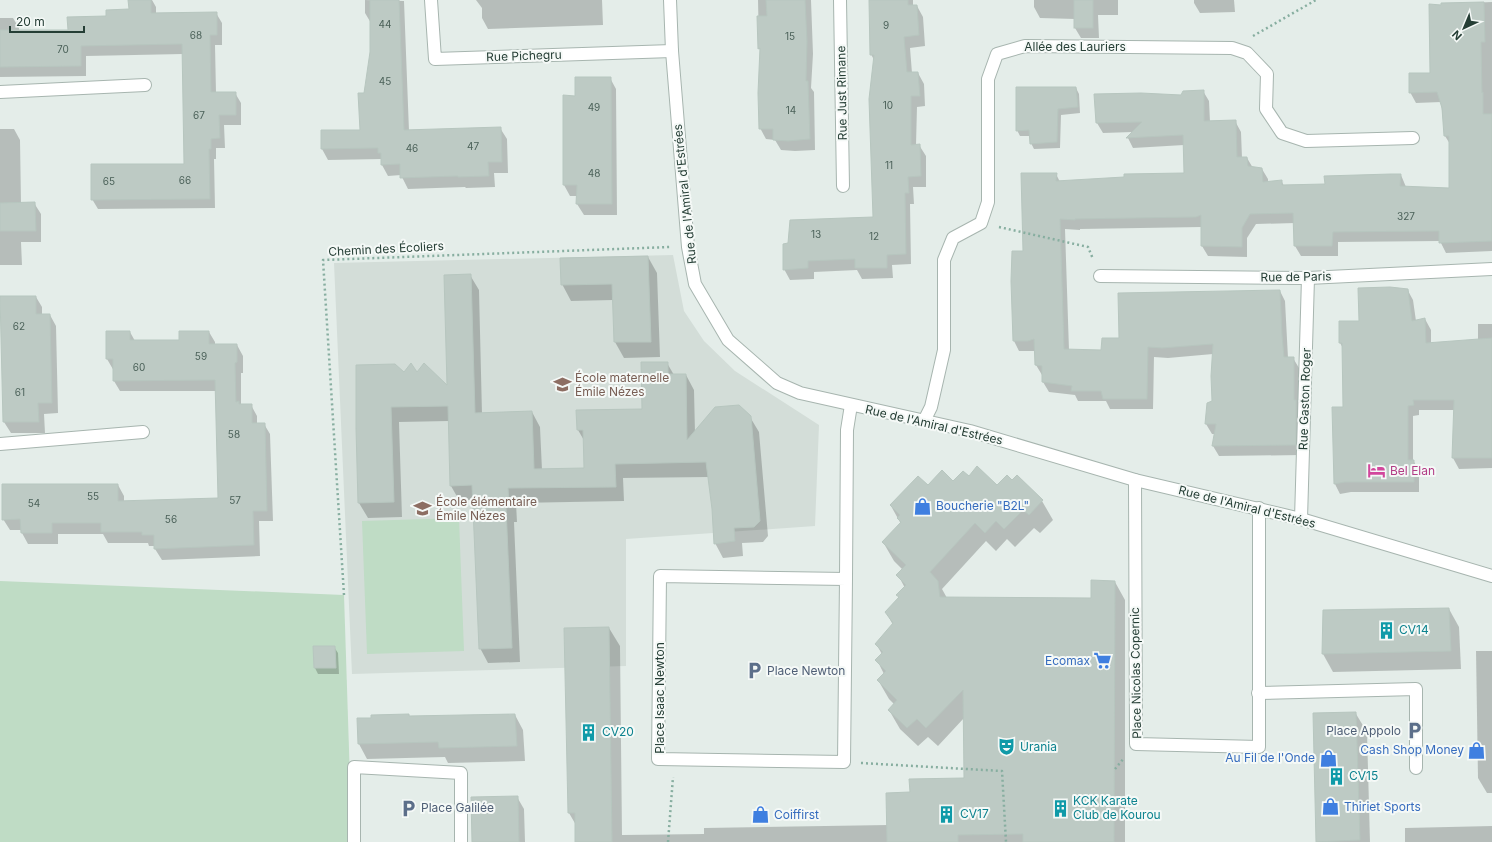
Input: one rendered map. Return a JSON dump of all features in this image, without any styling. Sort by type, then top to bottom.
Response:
[{"type":"street","name":"Rue Pichegru","points":[[431,0],[435,59],[672,51]]},
{"type":"street","name":"Rue de l'Amiral d'Estrées","points":[[670,0],[672,51],[688,247],[695,284],[728,340],[778,383],[800,393],[970,431],[1135,480],[1301,519],[1492,576]]},
{"type":"street","name":"Rue Just Rimane","points":[[840,0],[843,186]]},
{"type":"street","name":"Allée des Lauriers","points":[[981,223],[988,202],[988,79],[997,54],[1025,46],[1232,48],[1247,54],[1267,74],[1266,109],[1282,133],[1306,141],[1413,138]]},
{"type":"street","points":[[0,92],[145,85]]},
{"type":"street","points":[[924,421],[930,407],[944,350],[944,260],[953,238],[981,223]]},
{"type":"street","name":"Rue de Paris","points":[[1100,276],[1308,278],[1492,270]]},
{"type":"street","name":"Rue Gaston Roger","points":[[1301,519],[1308,278]]},
{"type":"street","points":[[844,762],[847,430],[851,405]]},
{"type":"street","points":[[0,444],[143,432]]},
{"type":"street","name":"Place Nicolas Copernic","points":[[1135,480],[1136,744],[1259,747],[1259,508]]},
{"type":"street","name":"Place Isaac Newton","points":[[844,762],[658,759],[660,576],[846,579]]},
{"type":"street","points":[[1258,692],[1416,689],[1416,768]]},
{"type":"street","points":[[354,842],[354,767],[461,773],[461,842]]},
{"type":"path","points":[[1232,48],[1316,0]]},
{"type":"path","points":[[981,223],[1088,246],[1100,276]]},
{"type":"path","name":"Chemin des Écoliers","points":[[344,595],[323,260],[688,247]]},
{"type":"path","points":[[668,842],[675,759]]},
{"type":"path","points":[[844,762],[1002,771],[1006,842]]},
{"type":"shaded area","points":[[673,255],[684,311],[704,341],[735,371],[819,425],[815,526],[626,539],[626,666],[352,674],[334,263]]},
{"type":"green space","points":[[459,518],[464,651],[367,654],[362,521]]},
{"type":"green space","points":[[0,581],[344,595],[352,842],[0,842]]},
{"type":"building","points":[[128,0],[151,0],[151,13],[217,12],[217,35],[210,35],[211,92],[236,92],[236,115],[219,115],[220,138],[211,139],[211,149],[209,149],[210,199],[91,200],[91,164],[184,164],[182,44],[81,46],[81,66],[0,67],[0,30],[68,30],[67,17],[106,16],[106,10],[129,9]]},
{"type":"building","points":[[370,0],[399,0],[404,130],[501,127],[502,162],[488,162],[489,176],[400,178],[400,164],[381,165],[381,153],[378,153],[378,148],[321,149],[321,130],[360,130],[358,93],[364,93],[370,52]]},
{"type":"building","points":[[766,0],[805,0],[807,42],[806,81],[808,81],[810,139],[788,141],[773,140],[773,129],[759,129],[758,93],[760,48],[758,49],[757,16],[767,16]]},
{"type":"building","points":[[869,0],[908,0],[908,5],[917,5],[919,35],[904,37],[907,72],[918,72],[920,96],[911,96],[911,145],[920,144],[921,176],[908,177],[909,193],[905,193],[906,254],[887,255],[887,268],[855,268],[855,259],[808,261],[808,268],[783,270],[783,244],[788,243],[790,220],[873,217],[869,99],[874,55],[870,55]]},
{"type":"building","points":[[1074,0],[1093,0],[1093,28],[1074,28]]},
{"type":"building","points":[[1484,2],[1485,42],[1481,42],[1482,93],[1483,92],[1483,114],[1492,114],[1492,241],[1439,243],[1439,231],[1333,232],[1332,246],[1294,246],[1293,213],[1250,214],[1242,228],[1242,247],[1201,246],[1201,215],[1196,217],[1075,220],[1060,219],[1064,349],[1101,350],[1102,338],[1119,338],[1118,293],[1280,290],[1284,357],[1294,357],[1296,445],[1212,446],[1216,424],[1205,424],[1207,403],[1212,401],[1211,376],[1213,344],[1162,348],[1148,347],[1147,399],[1103,399],[1101,391],[1071,391],[1072,386],[1042,382],[1042,366],[1035,365],[1034,339],[1028,341],[1013,341],[1011,281],[1012,251],[1023,251],[1021,173],[1057,173],[1056,181],[1124,177],[1124,174],[1184,173],[1183,135],[1126,138],[1142,122],[1096,123],[1094,94],[1141,93],[1181,95],[1183,91],[1204,90],[1204,121],[1236,120],[1237,157],[1247,157],[1248,166],[1262,168],[1263,182],[1282,180],[1282,185],[1325,184],[1324,176],[1401,174],[1400,186],[1449,188],[1449,136],[1444,136],[1442,108],[1437,92],[1409,93],[1409,73],[1430,73],[1429,4],[1441,5],[1441,3]]},
{"type":"building","points":[[575,77],[611,77],[612,204],[576,204],[577,185],[563,185],[563,95],[575,96]]},
{"type":"building","points":[[1016,87],[1076,87],[1078,107],[1058,109],[1057,142],[1030,144],[1029,130],[1016,131]]},
{"type":"building","points":[[35,202],[36,231],[0,231],[0,203]]},
{"type":"building","points":[[648,256],[651,342],[614,342],[612,284],[561,285],[560,258]]},
{"type":"building","points":[[471,274],[475,413],[532,411],[534,469],[584,468],[583,430],[577,430],[576,410],[642,409],[641,362],[668,362],[668,374],[686,374],[687,440],[715,407],[739,405],[751,416],[760,521],[754,527],[734,528],[735,541],[714,544],[712,509],[706,462],[615,464],[616,487],[508,488],[509,507],[506,507],[512,648],[479,649],[472,485],[450,486],[448,406],[391,407],[394,502],[358,503],[356,428],[356,365],[395,364],[404,372],[411,363],[417,372],[424,363],[447,385],[444,275]]},
{"type":"building","points":[[1390,287],[1408,289],[1412,321],[1425,318],[1426,343],[1492,338],[1492,458],[1452,458],[1454,400],[1413,400],[1414,405],[1408,406],[1408,460],[1414,460],[1414,482],[1345,482],[1334,484],[1332,407],[1343,407],[1342,343],[1339,343],[1339,321],[1359,321],[1358,288]]},
{"type":"building","points":[[0,296],[36,296],[36,314],[50,314],[52,403],[38,403],[39,422],[3,422]]},
{"type":"building","points":[[106,331],[130,331],[130,340],[179,340],[179,331],[209,331],[209,344],[237,344],[237,362],[235,363],[236,402],[239,401],[239,404],[252,404],[252,423],[265,423],[267,511],[253,511],[254,545],[154,549],[154,535],[142,535],[142,532],[101,532],[101,523],[52,523],[52,533],[21,533],[20,519],[2,520],[2,484],[118,484],[118,501],[218,498],[215,380],[113,381],[113,359],[106,359]]},
{"type":"building","points":[[977,466],[997,485],[1007,475],[1012,480],[1017,475],[1043,500],[1029,515],[1023,510],[1004,529],[996,521],[985,533],[975,523],[930,572],[938,581],[940,597],[1091,598],[1091,580],[1115,581],[1114,842],[1023,842],[1023,834],[958,835],[958,842],[887,842],[886,793],[910,792],[909,779],[964,778],[963,690],[926,728],[917,719],[907,728],[888,710],[897,700],[877,680],[886,671],[875,660],[883,652],[875,644],[893,623],[885,612],[899,597],[896,595],[906,585],[896,575],[906,565],[882,542],[901,522],[897,518],[900,515],[890,505],[918,476],[928,485],[942,470],[953,481],[963,471],[969,476]]},
{"type":"building","name":"CV14","points":[[1449,608],[1451,651],[1322,654],[1323,610]]},
{"type":"building","points":[[609,627],[612,842],[575,842],[575,813],[568,813],[564,628]]},
{"type":"building","points":[[313,646],[335,646],[336,668],[314,668]]},
{"type":"building","name":"CV15","points":[[1356,712],[1360,840],[1316,842],[1313,713]]},
{"type":"building","points":[[409,714],[409,716],[515,714],[517,746],[439,748],[438,742],[358,744],[357,718],[371,718],[371,715]]},
{"type":"building","points":[[518,796],[519,842],[472,842],[471,797]]},
{"type":"place","name":"École maternelle Émile Nézes","points":[[562,385]]},
{"type":"place","name":"Bel Elan","points":[[1377,471]]},
{"type":"place","name":"Boucherie \"B2L\"","points":[[923,506]]},
{"type":"place","name":"École élémentaire Émile Nézes","points":[[423,509]]},
{"type":"place","name":"CV14","points":[[1386,630]]},
{"type":"place","name":"Ecomax","points":[[1103,661]]},
{"type":"place","name":"Place Newton","points":[[754,671]]},
{"type":"place","name":"Place Appolo","points":[[1414,731]]},
{"type":"place","name":"CV20","points":[[589,732]]},
{"type":"place","name":"Urania","points":[[1007,747]]},
{"type":"place","name":"Cash Shop Money","points":[[1477,750]]},
{"type":"place","name":"Au Fil de l'Onde","points":[[1328,758]]},
{"type":"place","name":"CV15","points":[[1336,776]]},
{"type":"place","name":"Thiriet Sports","points":[[1331,807]]},
{"type":"place","name":"Place Galilée","points":[[408,808]]},
{"type":"place","name":"KCK Karate Club de Kourou","points":[[1060,808]]},
{"type":"place","name":"CV17","points":[[947,814]]},
{"type":"place","name":"Coiffirst","points":[[761,815]]}]
